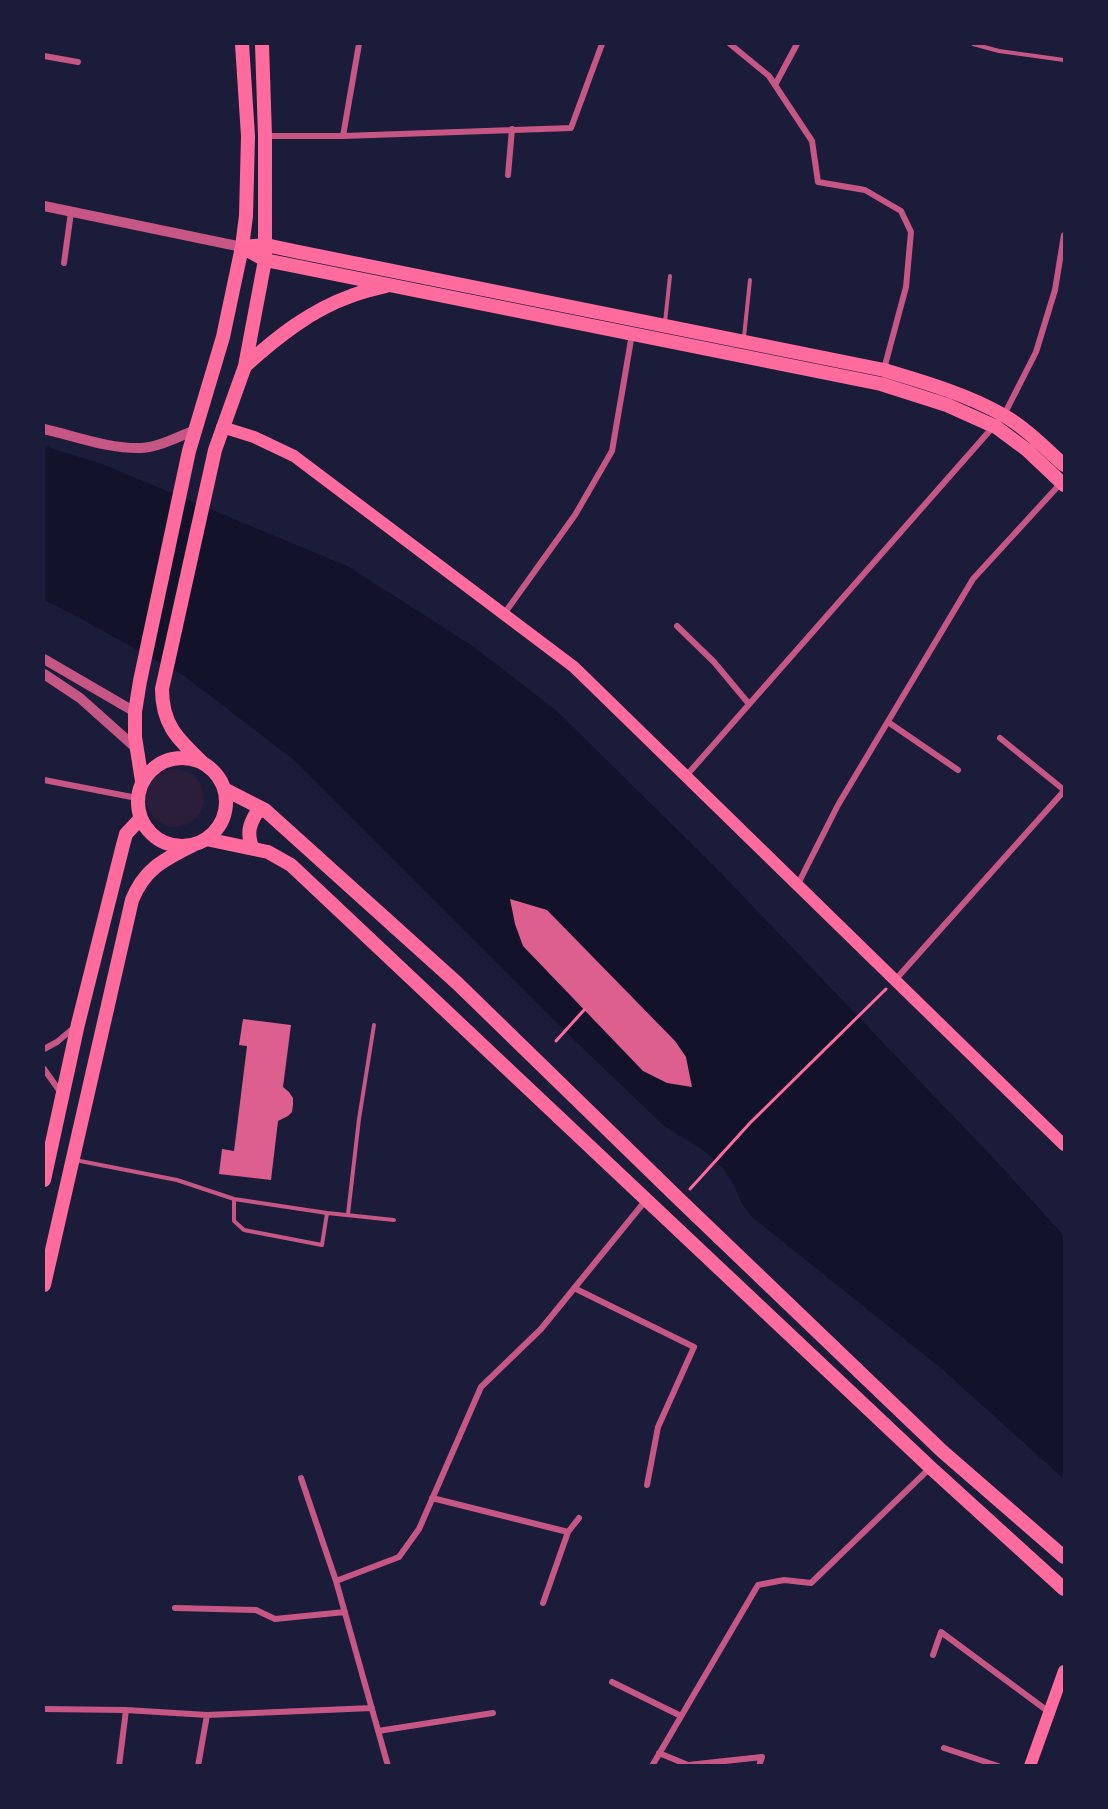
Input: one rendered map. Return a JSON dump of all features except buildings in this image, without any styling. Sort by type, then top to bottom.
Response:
[{"type":"main road","points":[[142,781],[136,748],[135,712],[140,681],[189,451],[223,338],[242,247],[246,216],[248,136],[242,44]]},
{"type":"main road","points":[[44,1285],[129,913],[136,891],[142,879],[154,867],[206,839],[217,829],[224,817],[226,803],[224,789],[215,772],[204,764],[171,729],[162,703],[162,689],[215,450],[245,366],[266,253],[262,44]]},
{"type":"main road","points":[[242,247],[391,284],[633,326],[664,325],[884,370],[926,382],[1004,415],[1065,465]]},
{"type":"main road","points":[[266,253],[633,326],[881,384],[939,402],[994,426],[1027,450],[1063,484]]},
{"type":"main road","points":[[245,366],[274,339],[298,322],[350,296],[391,284]]},
{"type":"main road","points":[[222,427],[254,436],[294,456],[574,666],[1065,1144]]},
{"type":"main road","points":[[193,845],[178,847],[164,843],[152,835],[140,819],[137,798],[142,781],[155,766],[168,760],[186,758],[204,764]]},
{"type":"main road","points":[[224,789],[265,810],[457,982],[942,1451],[1065,1557]]},
{"type":"main road","points":[[252,848],[248,835],[250,823],[257,812],[265,810]]},
{"type":"main road","points":[[44,1180],[78,1024],[123,844],[126,834],[140,819]]},
{"type":"main road","points":[[206,839],[268,852],[291,865],[931,1468],[1065,1589]]},
{"type":"main road","points":[[1030,1766],[1065,1671]]},
{"type":"street","points":[[343,136],[359,44]]},
{"type":"street","points":[[265,136],[343,136],[571,128],[602,44]]},
{"type":"street","points":[[730,44],[769,76],[812,141],[818,182],[865,190],[902,212],[910,232],[906,287],[884,370]]},
{"type":"street","points":[[775,85],[797,44]]},
{"type":"street","points":[[44,56],[78,62]]},
{"type":"street","points":[[508,175],[512,129]]},
{"type":"street","points":[[44,206],[242,247]]},
{"type":"street","points":[[64,263],[71,212]]},
{"type":"street","points":[[686,776],[1004,415],[1036,352],[1055,290],[1065,235]]},
{"type":"street","points":[[504,614],[576,515],[612,451],[633,326]]},
{"type":"street","points":[[44,429],[112,446],[142,448],[166,442],[195,430]]},
{"type":"street","points":[[798,884],[838,805],[973,579],[1063,484]]},
{"type":"street","points":[[677,626],[714,662],[749,704]]},
{"type":"street","points":[[44,659],[135,712]]},
{"type":"street","points":[[44,674],[80,698],[136,748]]},
{"type":"street","points":[[888,722],[958,770]]},
{"type":"street","points":[[896,979],[1065,790],[1000,738]]},
{"type":"street","points":[[44,780],[137,798]]},
{"type":"street","points":[[44,1049],[57,1042],[78,1024]]},
{"type":"street","points":[[44,1069],[62,1096]]},
{"type":"street","points":[[336,1581],[399,1557],[419,1529],[481,1387],[541,1329],[647,1198]]},
{"type":"street","points":[[573,1288],[694,1347],[658,1427],[647,1485]]},
{"type":"street","points":[[652,1766],[758,1585],[784,1580],[811,1583],[931,1468]]},
{"type":"street","points":[[301,1478],[336,1581],[388,1766]]},
{"type":"street","points":[[432,1498],[568,1532]]},
{"type":"street","points":[[543,1603],[568,1532],[579,1518]]},
{"type":"street","points":[[175,1608],[256,1610],[275,1619],[345,1612]]},
{"type":"street","points":[[933,1655],[941,1632],[1049,1713]]},
{"type":"street","points":[[612,1682],[681,1716]]},
{"type":"street","points":[[44,1709],[126,1710],[207,1715],[372,1708]]},
{"type":"street","points":[[119,1766],[126,1710]]},
{"type":"street","points":[[378,1731],[493,1713]]},
{"type":"street","points":[[198,1766],[207,1715]]},
{"type":"street","points":[[944,1748],[998,1766]]},
{"type":"street","points":[[659,1754],[688,1765],[762,1757],[759,1766]]},
{"type":"lane","points":[[974,44],[999,51],[1065,60]]},
{"type":"lane","points":[[664,325],[670,276]]},
{"type":"lane","points":[[744,341],[750,280]]},
{"type":"lane","points":[[348,1215],[359,1119],[374,1025]]},
{"type":"lane","points":[[72,1159],[177,1180],[234,1199],[394,1220]]},
{"type":"lane","points":[[234,1199],[234,1221],[244,1230],[322,1245],[327,1213]]},
{"type":"path","points":[[700,1178],[750,1123],[896,979]]},
{"type":"path","points":[[556,1041],[584,1010]]},
{"type":"shaded area","points":[[44,446],[102,464],[349,567],[474,647],[558,712],[719,871],[998,1163],[1064,1236],[1064,1479],[942,1369],[752,1217],[742,1204],[734,1185],[722,1167],[703,1150],[664,1126],[565,1031],[294,760],[183,675],[44,600]]},
{"type":"shaded area","points":[[175,769],[186,771],[199,782],[204,798],[202,809],[191,822],[175,827],[164,825],[151,814],[146,798],[148,787],[159,774]]}]
